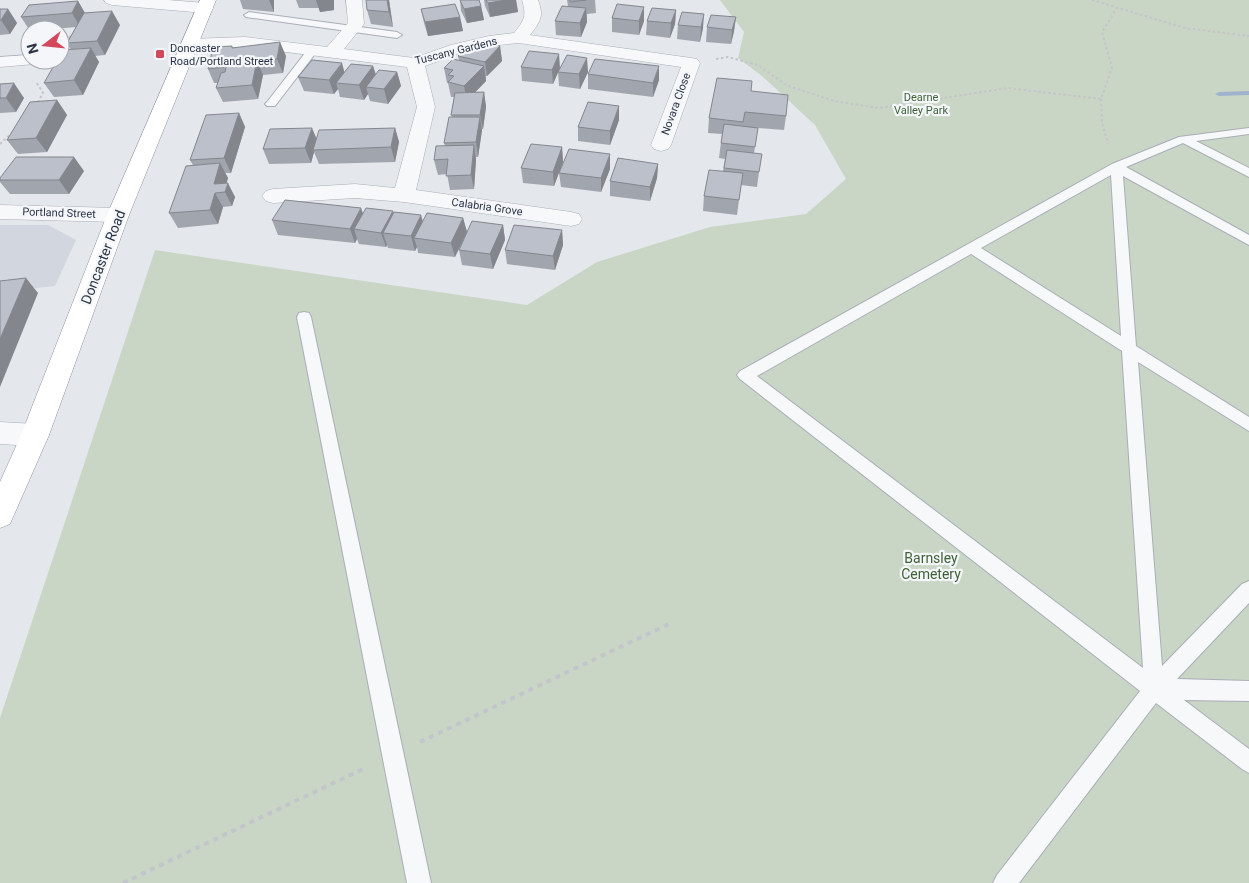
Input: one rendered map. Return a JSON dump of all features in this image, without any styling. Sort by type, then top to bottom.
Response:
[{"type":"highway","name":"Doncaster Road","points":[[0,515],[35,435],[118,215],[207,4]]},
{"type":"street","points":[[112,0],[207,4]]},
{"type":"street","points":[[332,52],[356,24],[354,0]]},
{"type":"street","points":[[519,38],[528,26],[534,12],[530,0]]},
{"type":"street","name":"Tuscany Gardens","points":[[190,44],[245,42],[415,63],[451,50],[489,41],[519,38],[691,63]]},
{"type":"street","points":[[0,62],[20,61]]},
{"type":"street","points":[[404,195],[426,107],[415,63]]},
{"type":"street","name":"Novara Close","points":[[661,145],[691,63]]},
{"type":"street","name":"Calabria Grove","points":[[273,196],[355,191],[404,195],[571,219]]},
{"type":"street","name":"Portland Street","points":[[0,212],[118,215]]},
{"type":"street","points":[[0,433],[35,435]]},
{"type":"lane","points":[[249,15],[397,35]]},
{"type":"lane","points":[[272,104],[313,50]]},
{"type":"lane","points":[[1249,131],[1183,139],[1116,167],[745,375],[1249,762]]},
{"type":"lane","points":[[1183,139],[1249,173]]},
{"type":"lane","points":[[1116,167],[1249,241]]},
{"type":"lane","points":[[1116,167],[1154,689]]},
{"type":"lane","points":[[971,248],[1249,425]]},
{"type":"lane","points":[[304,317],[419,883]]},
{"type":"lane","points":[[1007,882],[1154,689],[1249,590]]},
{"type":"lane","points":[[1154,689],[1249,691]]},
{"type":"path","points":[[1092,0],[1184,28],[1249,36]]},
{"type":"path","points":[[1116,167],[1102,123],[1101,99],[1112,68],[1102,32],[1117,8]]},
{"type":"path","points":[[70,37],[77,33]]},
{"type":"path","points":[[691,63],[728,57],[758,65],[786,85],[834,101],[879,108],[1008,88],[1101,99]]},
{"type":"path","points":[[32,70],[35,80],[43,93],[35,108]]},
{"type":"path","points":[[0,144],[17,128]]},
{"type":"path","points":[[122,883],[673,622]]},
{"type":"shaded area","points":[[0,225],[48,225],[76,240],[55,286],[0,292]]},
{"type":"green space","name":"Barnsley Cemetery","points":[[720,0],[1249,0],[1249,883],[0,883],[0,718],[155,250],[527,305],[597,262],[710,227],[806,214],[846,179],[815,125],[762,76],[738,58],[744,32]]},
{"type":"building","points":[[366,0],[387,0],[389,12],[367,10]]},
{"type":"building","points":[[460,0],[479,0],[481,6],[464,9]]},
{"type":"building","points":[[486,0],[506,0],[488,3]]},
{"type":"building","points":[[570,0],[586,0],[570,2]]},
{"type":"building","points":[[78,1],[72,13],[21,17],[29,5]]},
{"type":"building","points":[[455,4],[460,17],[425,22],[421,9]]},
{"type":"building","points":[[617,4],[644,7],[639,21],[612,18]]},
{"type":"building","points":[[562,6],[586,8],[580,23],[555,21]]},
{"type":"building","points":[[652,8],[676,10],[671,23],[647,21]]},
{"type":"building","points":[[0,9],[8,9],[1,20],[0,20]]},
{"type":"building","points":[[112,11],[97,41],[70,43],[70,38],[84,13]]},
{"type":"building","points":[[682,12],[704,14],[701,27],[678,25]]},
{"type":"building","points":[[711,15],[736,17],[732,30],[707,27]]},
{"type":"building","points":[[474,41],[500,46],[485,62],[458,56]]},
{"type":"building","points":[[280,42],[277,59],[257,60],[252,85],[216,88],[221,73],[225,72],[226,67],[208,69],[213,47],[232,46],[232,48]]},
{"type":"building","points":[[91,48],[74,80],[44,83],[51,70],[70,70],[70,49]]},
{"type":"building","points":[[529,51],[559,54],[552,70],[521,67]]},
{"type":"building","points":[[567,55],[587,58],[579,74],[558,72]]},
{"type":"building","points":[[453,59],[484,66],[464,86],[448,82],[454,76],[448,75],[453,70],[444,68]]},
{"type":"building","points":[[595,59],[659,66],[653,83],[588,74]]},
{"type":"building","points":[[312,60],[342,63],[329,80],[298,77]]},
{"type":"building","points":[[351,64],[373,66],[359,85],[336,83]]},
{"type":"building","points":[[379,70],[397,72],[384,89],[366,87]]},
{"type":"building","points":[[717,78],[752,81],[751,91],[788,95],[786,116],[745,112],[743,122],[709,118]]},
{"type":"building","points":[[14,83],[6,98],[0,98],[0,84]]},
{"type":"building","points":[[484,92],[480,115],[451,115],[455,93]]},
{"type":"building","points":[[57,100],[36,138],[7,140],[30,102]]},
{"type":"building","points":[[588,102],[619,106],[610,131],[578,127]]},
{"type":"building","points":[[239,113],[224,158],[190,160],[206,115]]},
{"type":"building","points":[[449,117],[480,117],[476,142],[444,143]]},
{"type":"building","points":[[724,124],[758,128],[755,147],[721,143]]},
{"type":"building","points":[[312,128],[305,148],[263,149],[270,129]]},
{"type":"building","points":[[395,128],[391,147],[313,150],[319,130]]},
{"type":"building","points":[[531,144],[562,147],[553,172],[521,168]]},
{"type":"building","points":[[474,145],[471,175],[446,176],[448,159],[434,160],[436,146]]},
{"type":"building","points":[[569,149],[610,154],[601,178],[559,173]]},
{"type":"building","points":[[727,150],[762,154],[759,172],[724,168]]},
{"type":"building","points":[[16,157],[74,157],[59,180],[0,180]]},
{"type":"building","points":[[618,158],[658,164],[650,187],[610,181]]},
{"type":"building","points":[[220,163],[214,184],[228,183],[225,192],[215,193],[210,210],[169,213],[186,166]]},
{"type":"building","points":[[709,170],[743,173],[739,200],[704,196]]},
{"type":"building","points":[[285,200],[361,208],[350,229],[272,220]]},
{"type":"building","points":[[366,208],[393,211],[381,233],[354,229]]},
{"type":"building","points":[[394,212],[421,215],[411,236],[383,233]]},
{"type":"building","points":[[427,213],[463,218],[451,243],[414,238]]},
{"type":"building","points":[[472,221],[503,225],[490,254],[459,250]]},
{"type":"building","points":[[514,225],[562,230],[553,256],[505,250]]},
{"type":"building","points":[[26,278],[0,339],[0,281]]},
{"type":"waterway","points":[[1219,94],[1249,93]]},
{"type":"place","name":"Doncaster Road/Portland Street","points":[[160,54]]},
{"type":"park label","name":"Dearne Valley Park","points":[[921,103]]}]
